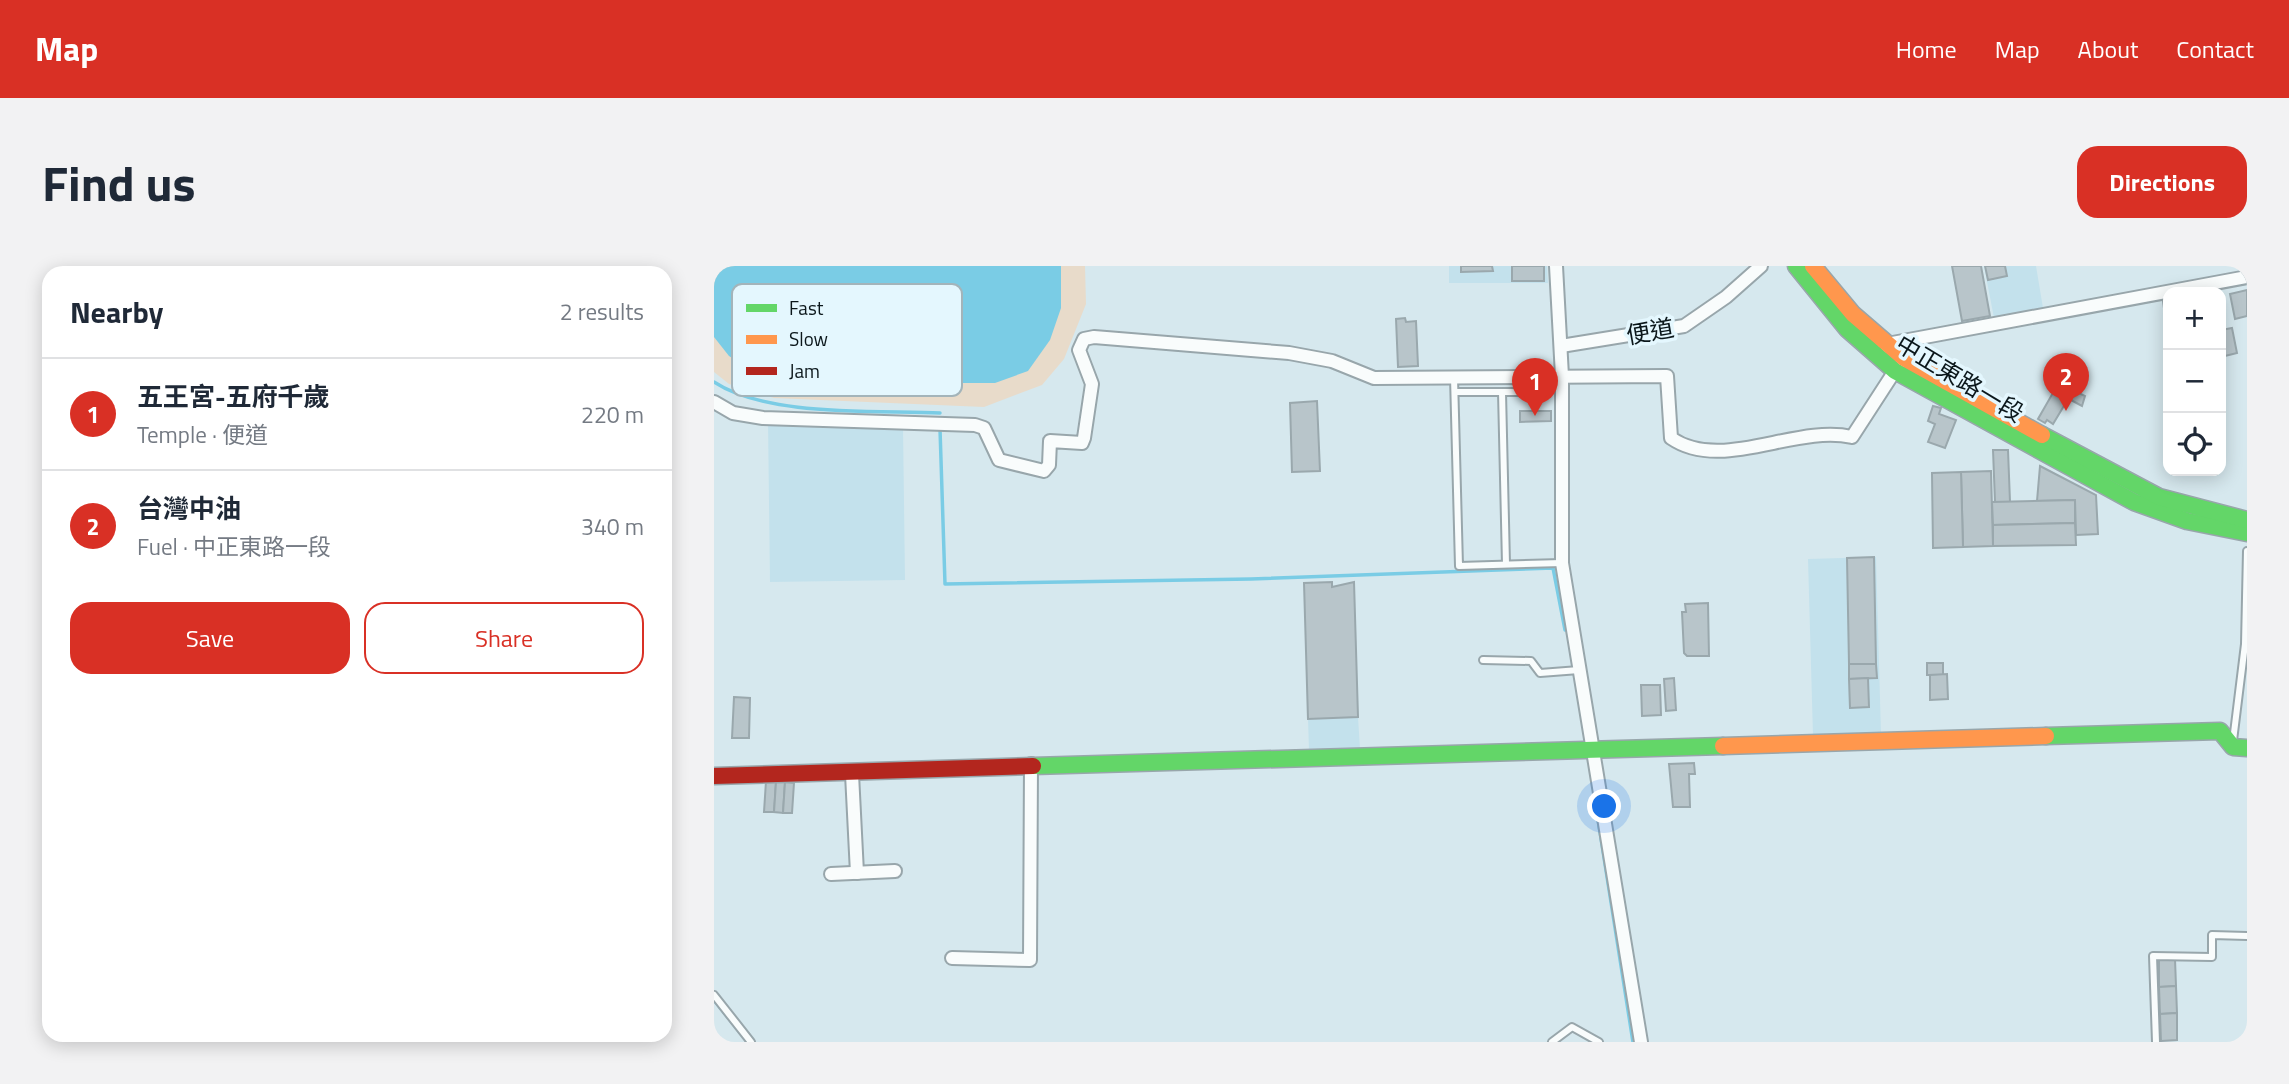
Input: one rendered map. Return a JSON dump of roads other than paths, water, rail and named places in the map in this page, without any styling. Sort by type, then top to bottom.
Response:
[{"type":"street","points":[[1556,266],[1562,376],[1562,563],[1591,752],[1641,1042]]},
{"type":"street","name":"便道","points":[[1561,346],[1684,326],[1726,298],[1761,266]]},
{"type":"street","name":"中正東路一段","points":[[1805,268],[1847,329],[1900,364],[2134,502],[2187,521],[2247,533]]},
{"type":"street","points":[[2196,287],[2247,277]]},
{"type":"street","points":[[1882,350],[2163,293]]},
{"type":"street","points":[[714,402],[733,413],[763,418],[975,425],[984,428],[999,460],[1044,471],[1049,465],[1050,441],[1082,443],[1084,438],[1092,384],[1079,350],[1084,340],[1094,337],[1289,353],[1332,360],[1374,378],[1667,376],[1671,438],[1681,445],[1712,451],[1756,447],[1822,432],[1852,437],[1900,364]]},
{"type":"street","name":"中正東路一段","points":[[1900,364],[2159,497],[2247,520]]},
{"type":"street","points":[[714,776],[852,774],[1031,764],[1591,752],[2220,731],[2240,747]]},
{"type":"street","points":[[952,958],[1030,960],[1031,764]]},
{"type":"street","points":[[852,774],[856,873]]},
{"type":"street","points":[[831,874],[895,872]]},
{"type":"lane","points":[[1455,392],[1540,392],[1562,376]]},
{"type":"lane","points":[[1454,377],[1460,566],[1562,563]]},
{"type":"lane","points":[[1502,392],[1506,564]]},
{"type":"lane","points":[[2240,747],[2247,551]]},
{"type":"lane","points":[[1483,660],[1531,661],[1540,673],[1579,670]]},
{"type":"lane","points":[[2156,1042],[2153,956],[2212,957],[2212,935],[2247,936]]},
{"type":"lane","points":[[714,995],[751,1042]]},
{"type":"lane","points":[[1552,1042],[1572,1027],[1599,1042]]},
{"type":"water","points":[[714,266],[1061,266],[1061,308],[1050,340],[1028,371],[995,383],[962,383],[962,284],[732,284],[732,358],[714,337]]},
{"type":"waterway","points":[[714,382],[732,391]]},
{"type":"waterway","points":[[746,396],[823,410],[940,413]]},
{"type":"waterway","points":[[940,429],[945,584],[1251,579],[1553,568],[1565,630]]},
{"type":"waterway","points":[[1597,813],[1633,1042]]},
{"type":"waterway","points":[[714,1000],[742,1035]]},
{"type":"place","name":"台灣中油","points":[[2066,411]]},
{"type":"place","name":"五王宮-五府千歲","points":[[1535,416]]}]
